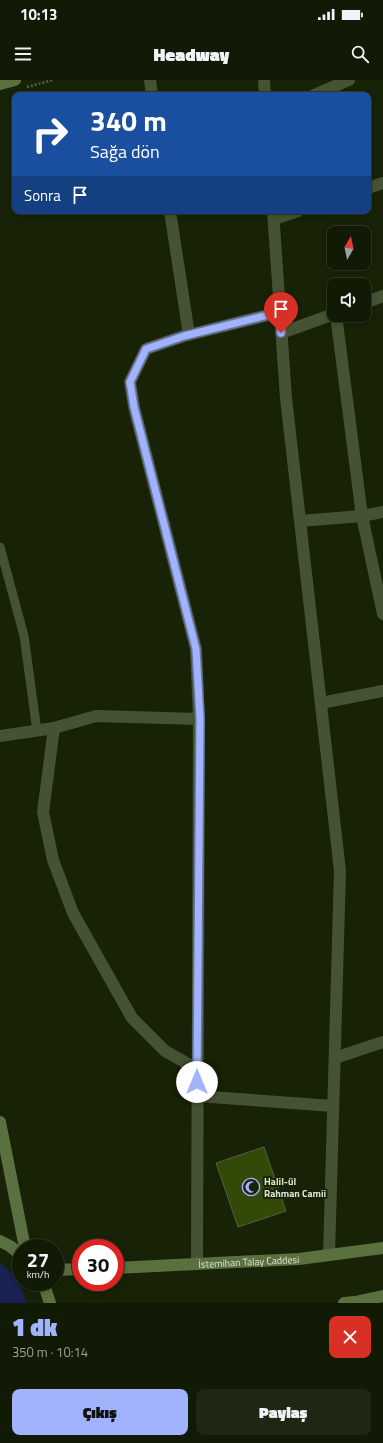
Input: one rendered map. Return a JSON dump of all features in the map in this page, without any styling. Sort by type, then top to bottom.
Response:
[{"type":"street","points":[[0,84],[15,80]]},
{"type":"street","points":[[150,80],[152,92]]},
{"type":"street","points":[[264,80],[265,92]]},
{"type":"street","points":[[321,92],[349,80]]},
{"type":"street","points":[[371,187],[383,183]]},
{"type":"street","points":[[170,214],[189,335]]},
{"type":"street","points":[[273,215],[286,398],[340,871],[329,1255]]},
{"type":"street","points":[[371,300],[383,296]]},
{"type":"street","points":[[196,1264],[200,719],[196,649],[134,407],[130,382],[146,349],[189,335],[280,312]]},
{"type":"street","points":[[281,333],[327,317]]},
{"type":"street","points":[[336,322],[362,516],[383,614]]},
{"type":"street","points":[[300,521],[362,516],[383,512]]},
{"type":"street","points":[[321,703],[383,691]]},
{"type":"street","points":[[0,736],[54,728],[96,716],[200,719]]},
{"type":"street","points":[[54,728],[43,812],[53,860],[73,913],[132,1018],[165,1051],[197,1069]]},
{"type":"street","points":[[335,1058],[383,1042]]},
{"type":"street","points":[[197,1096],[333,1106]]},
{"type":"street","points":[[0,1122],[23,1239]]},
{"type":"street","points":[[0,1242],[12,1247]]},
{"type":"street","name":"İstemihan Talay Caddesi","points":[[124,1268],[299,1259],[383,1248]]},
{"type":"street","points":[[46,1291],[50,1303]]},
{"type":"street","points":[[352,1303],[383,1296]]},
{"type":"lane","points":[[0,547],[24,636],[37,731]]},
{"type":"shaded area","points":[[0,1263],[12,1274],[12,1291],[22,1291],[26,1303],[0,1303]]},
{"type":"building","name":"Halil-ül Rahman Camii","points":[[264,1147],[286,1211],[238,1227],[216,1163]]},
{"type":"place","name":"Halil-ül Rahman Camii","points":[[251,1187]]},
{"type":"route","points":[[197,1082],[200,719],[196,649],[134,407],[130,382],[146,349],[184,336],[280,312],[281,333]]}]
